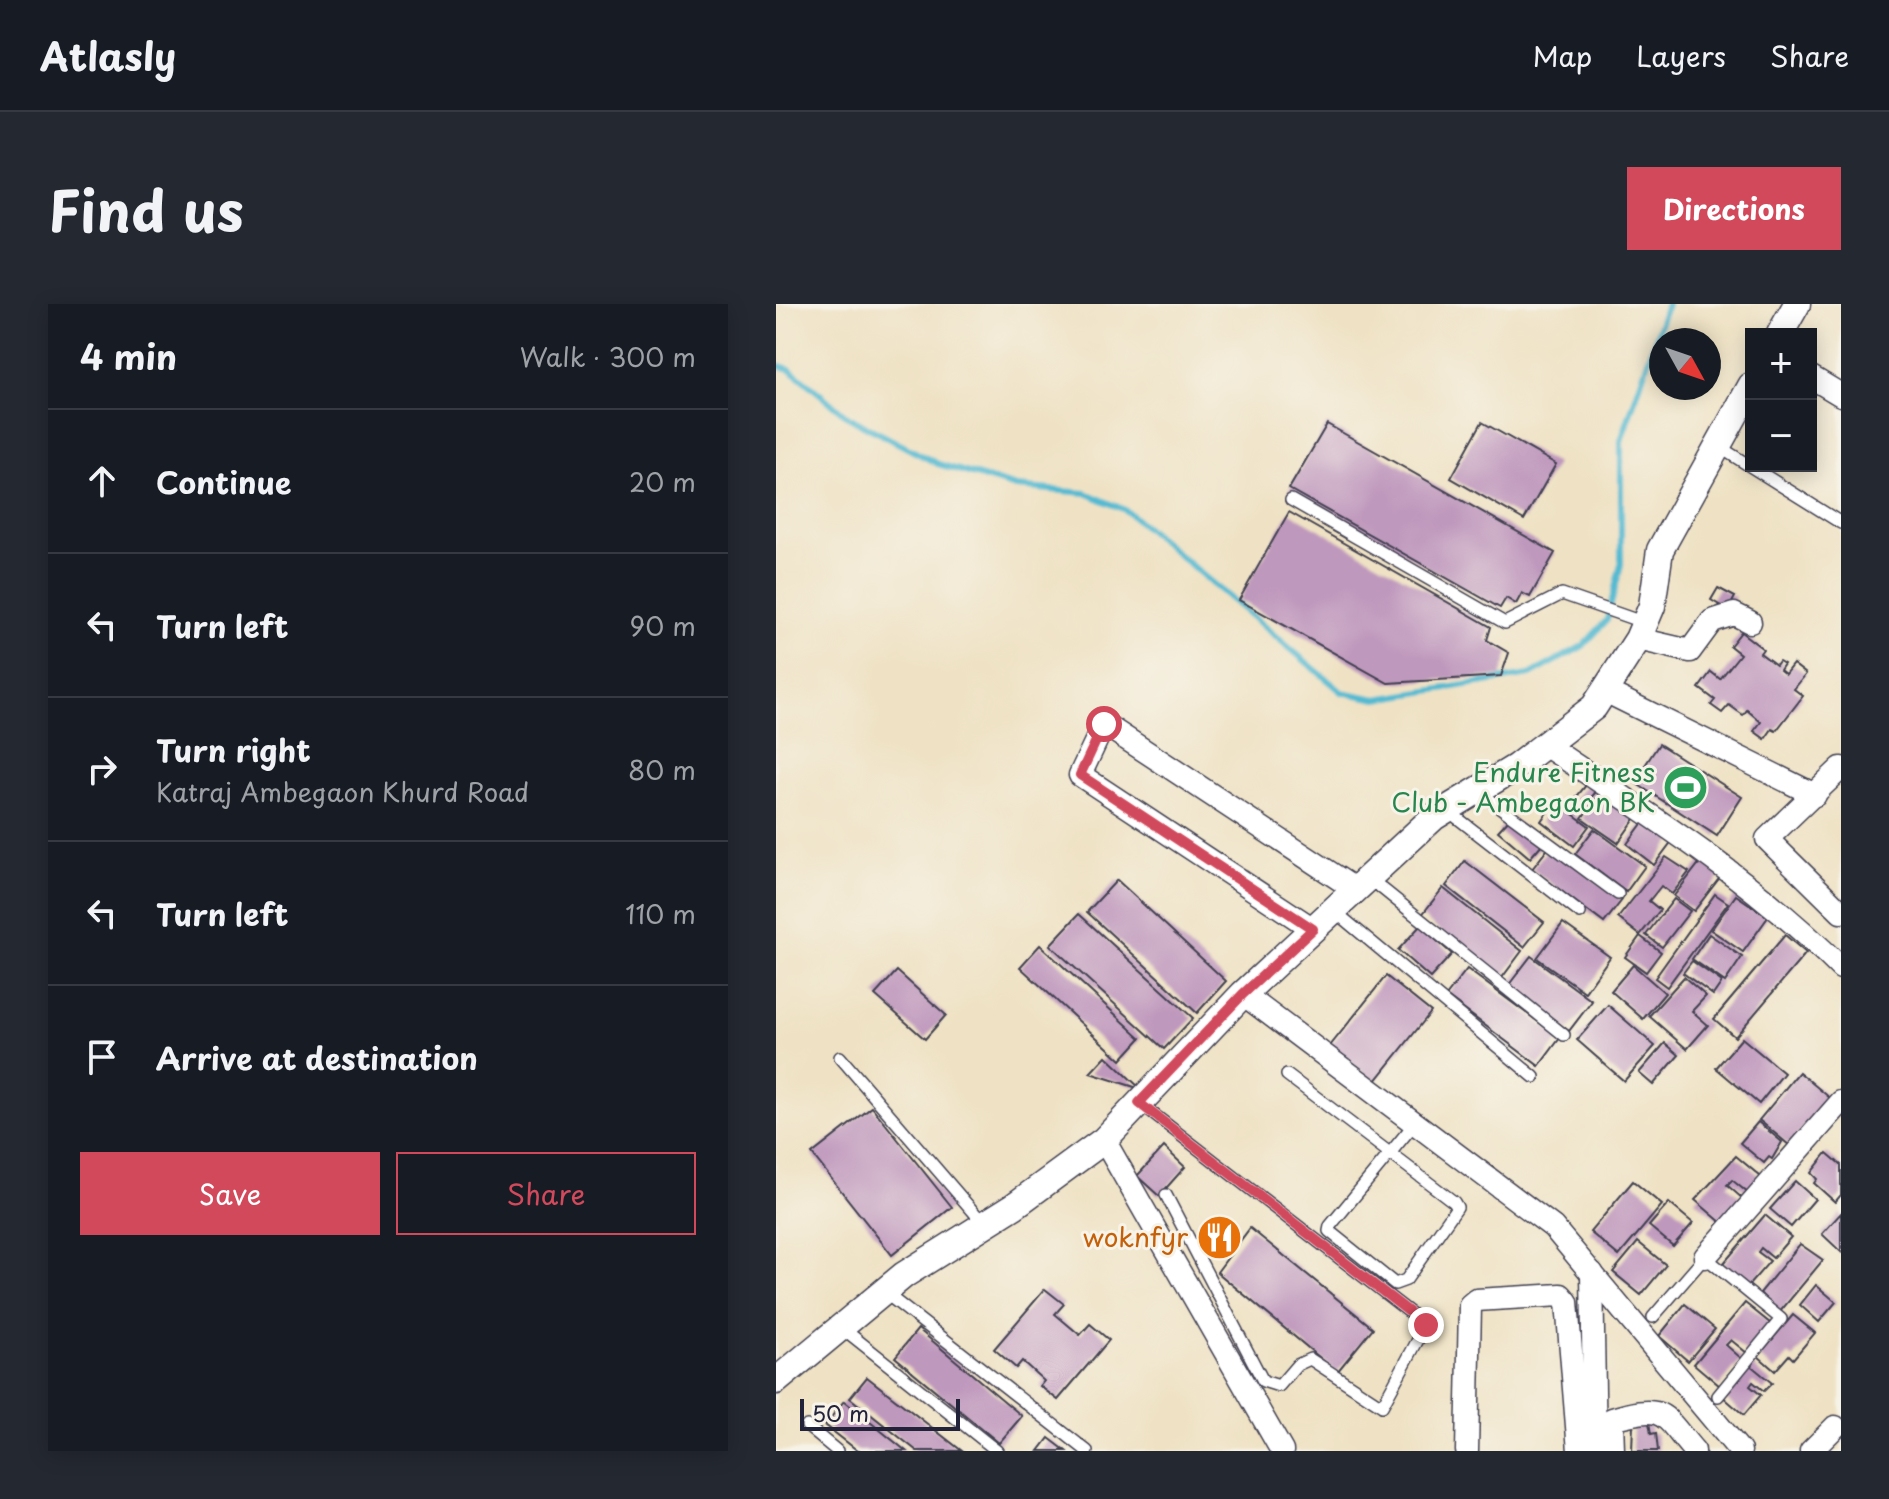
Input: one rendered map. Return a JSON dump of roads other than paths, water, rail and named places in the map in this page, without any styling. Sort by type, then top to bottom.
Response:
[{"type":"street","points":[[1783,328],[1797,304]]},
{"type":"street","points":[[1817,381],[1841,395]]},
{"type":"street","points":[[776,1381],[883,1292],[1104,1140],[1243,994],[1446,809],[1545,745],[1594,707],[1605,691],[1635,626],[1652,606],[1660,550],[1745,397]]},
{"type":"street","points":[[1635,626],[1690,651],[1712,621],[1734,614],[1750,622]]},
{"type":"street","points":[[1605,691],[1815,795]]},
{"type":"street","points":[[1313,929],[1080,775],[1104,724],[1362,884]]},
{"type":"street","points":[[1545,745],[1707,852],[1804,931],[1841,968]]},
{"type":"street","points":[[1841,768],[1767,839],[1841,912]]},
{"type":"street","points":[[1243,994],[1553,1227],[1740,1451]]},
{"type":"street","points":[[1705,1257],[1841,1102]]},
{"type":"street","points":[[1104,1140],[1282,1451]]},
{"type":"street","points":[[1592,1273],[1595,1451]]},
{"type":"street","points":[[1467,1451],[1468,1310],[1476,1300],[1561,1295],[1567,1298],[1594,1422],[1613,1451]]},
{"type":"street","points":[[1594,1422],[1657,1413],[1671,1419],[1694,1451]]},
{"type":"street","points":[[1579,1451],[1594,1422]]},
{"type":"street","points":[[1811,1451],[1835,1427]]},
{"type":"lane","points":[[1718,446],[1841,523]]},
{"type":"lane","points":[[1291,500],[1505,623],[1562,594],[1596,606],[1635,626]]},
{"type":"lane","points":[[1477,791],[1618,894]]},
{"type":"lane","points":[[1446,809],[1580,913]]},
{"type":"lane","points":[[1362,884],[1564,1035]]},
{"type":"lane","points":[[1333,910],[1534,1077]]},
{"type":"lane","points":[[840,1057],[984,1224]]},
{"type":"lane","points":[[1287,1075],[1390,1154],[1457,1207],[1401,1284],[1395,1284],[1329,1231],[1390,1154],[1415,1123]]},
{"type":"lane","points":[[1139,1103],[1426,1325],[1382,1406],[1310,1359],[1297,1365],[1279,1386],[1263,1381],[1166,1195]]},
{"type":"lane","points":[[1653,1317],[1705,1257],[1781,1319],[1718,1396]]},
{"type":"lane","points":[[883,1292],[1087,1451]]},
{"type":"lane","points":[[841,1327],[997,1451]]},
{"type":"lane","points":[[807,1426],[837,1451]]},
{"type":"waterway","points":[[776,365],[790,369],[848,417],[938,464],[1016,487],[1086,493],[1125,510],[1342,692],[1377,699],[1530,675],[1583,646],[1607,620],[1621,564],[1621,441],[1667,304]]},
{"type":"place","name":"Endure Fitness Club - Ambegaon BK","points":[[1686,788]]},
{"type":"place","name":"woknfyr","points":[[1219,1238]]}]
